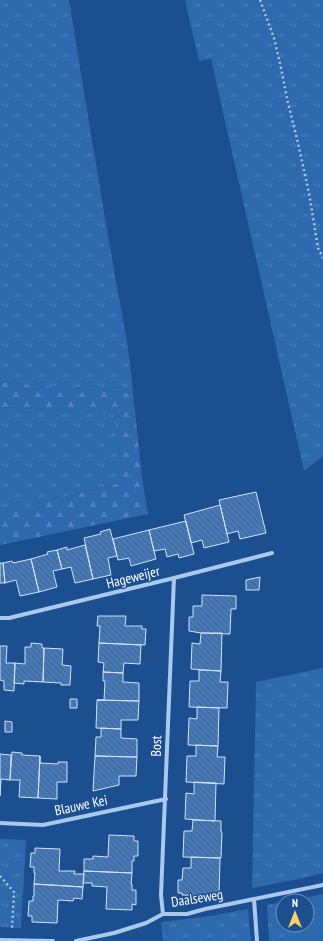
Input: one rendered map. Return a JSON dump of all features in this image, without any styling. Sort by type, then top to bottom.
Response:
[{"type":"street","name":"Hageweijer","points":[[0,618],[9,618],[272,553]]},
{"type":"street","name":"Bost","points":[[163,914],[161,894],[174,578]]},
{"type":"street","name":"Blauwe Kei","points":[[0,823],[43,825],[166,799]]},
{"type":"street","name":"Daalseweg","points":[[76,941],[121,931],[146,923],[163,914],[188,914],[205,909],[323,885]]},
{"type":"street","points":[[254,899],[257,941]]},
{"type":"street","points":[[0,940],[53,941]]},
{"type":"path","points":[[260,0],[274,38],[310,193],[318,248],[323,258]]},
{"type":"path","points":[[0,876],[14,892],[12,940]]},
{"type":"green space","points":[[0,0],[69,0],[127,342],[133,393],[0,382]]},
{"type":"green space","points":[[185,0],[323,0],[323,456],[304,471],[211,59],[199,61]]},
{"type":"green space","points":[[0,382],[133,393],[142,477],[148,514],[0,545],[0,513],[124,482],[114,414],[0,407]]},
{"type":"green space","points":[[0,407],[114,414],[124,482],[0,513]]},
{"type":"green space","points":[[323,668],[323,873],[252,888],[256,682]]},
{"type":"green space","points":[[0,839],[26,840],[21,928],[0,927]]},
{"type":"green space","points":[[323,894],[323,941],[298,941],[296,933],[315,933],[315,896]]},
{"type":"green space","points":[[275,904],[275,933],[296,933],[298,941],[269,941],[267,905]]},
{"type":"green space","points":[[248,909],[251,941],[163,941],[161,922],[211,916]]},
{"type":"building","points":[[256,492],[266,533],[240,539],[238,531],[227,534],[219,500]]},
{"type":"building","points":[[220,505],[229,542],[204,548],[202,540],[191,543],[184,515]]},
{"type":"building","points":[[186,521],[194,554],[179,558],[178,554],[167,557],[165,549],[154,551],[149,530]]},
{"type":"building","points":[[110,529],[117,556],[108,558],[111,575],[93,579],[84,538],[101,534],[100,532]]},
{"type":"building","points":[[149,530],[156,559],[131,566],[129,558],[118,560],[113,539]]},
{"type":"building","points":[[85,545],[93,579],[75,583],[71,567],[62,569],[57,550],[67,547],[67,550]]},
{"type":"building","points":[[57,550],[62,569],[53,571],[57,587],[39,592],[31,559],[48,554],[47,552]]},
{"type":"building","points":[[31,559],[39,592],[20,596],[16,580],[5,583],[3,563],[12,561],[13,563]]},
{"type":"building","points":[[0,563],[3,563],[5,583],[0,583]]},
{"type":"building","points":[[260,577],[259,590],[246,590],[246,580]]},
{"type":"building","points":[[202,595],[236,596],[236,609],[231,609],[230,634],[189,631],[189,617],[193,617],[193,606],[202,606]]},
{"type":"building","points":[[98,616],[126,616],[125,626],[142,626],[142,629],[146,629],[145,645],[99,643],[100,626],[97,626]]},
{"type":"building","points":[[201,633],[222,633],[221,671],[191,669],[192,643],[200,644]]},
{"type":"building","points":[[31,643],[42,644],[42,648],[44,648],[43,682],[24,681],[24,684],[14,683],[15,663],[25,664],[25,647],[31,647]]},
{"type":"building","points":[[99,643],[141,645],[140,664],[124,663],[123,673],[103,672],[104,663],[98,662]]},
{"type":"building","points":[[0,646],[7,646],[6,663],[15,663],[14,691],[4,690],[4,681],[0,680]]},
{"type":"building","points":[[44,648],[63,649],[62,665],[71,666],[70,685],[43,682]]},
{"type":"building","points":[[199,670],[221,671],[220,682],[228,682],[227,708],[189,707],[190,681],[199,681]]},
{"type":"building","points":[[103,672],[123,673],[123,682],[139,683],[139,701],[97,700],[104,700],[105,681],[103,681]]},
{"type":"building","points":[[70,699],[77,699],[77,708],[70,708]]},
{"type":"building","points":[[97,700],[139,701],[138,720],[121,720],[121,729],[96,728]]},
{"type":"building","points":[[197,707],[219,708],[218,746],[188,745],[189,718],[197,719]]},
{"type":"building","points":[[5,721],[12,722],[12,732],[5,732]]},
{"type":"building","points":[[101,728],[121,729],[121,738],[137,739],[137,757],[95,756],[96,737],[101,737]]},
{"type":"building","points":[[196,745],[218,746],[217,757],[225,757],[224,784],[186,782],[187,756],[196,756]]},
{"type":"building","points":[[12,752],[22,753],[22,755],[40,756],[38,798],[19,797],[20,780],[10,780]]},
{"type":"building","points":[[0,754],[11,755],[10,780],[1,779],[0,796]]},
{"type":"building","points":[[40,756],[40,763],[58,764],[58,762],[67,762],[67,782],[57,782],[57,799],[38,798]]},
{"type":"building","points":[[95,756],[137,757],[136,776],[119,776],[119,785],[93,791]]},
{"type":"building","points":[[194,782],[216,783],[215,821],[185,819],[186,793],[194,794]]},
{"type":"building","points":[[193,820],[221,821],[221,858],[183,857],[184,831],[192,831]]},
{"type":"building","points":[[109,835],[134,836],[134,841],[138,841],[138,856],[134,856],[134,861],[132,861],[132,873],[84,871],[84,859],[93,859],[93,856],[108,857]]},
{"type":"building","points":[[35,848],[60,849],[59,871],[75,871],[74,874],[84,874],[83,887],[34,884],[34,867],[30,867],[31,853],[35,853]]},
{"type":"building","points":[[191,857],[220,858],[219,896],[182,895],[182,893],[178,893],[178,880],[182,880],[183,868],[191,868]]},
{"type":"building","points":[[84,871],[132,873],[131,884],[132,890],[136,890],[136,905],[132,904],[132,910],[106,909],[107,887],[92,886],[92,883],[83,883]]},
{"type":"building","points":[[34,884],[83,887],[82,899],[74,898],[73,901],[58,900],[57,923],[32,922],[32,916],[28,916],[29,901],[33,901],[34,896]]}]
